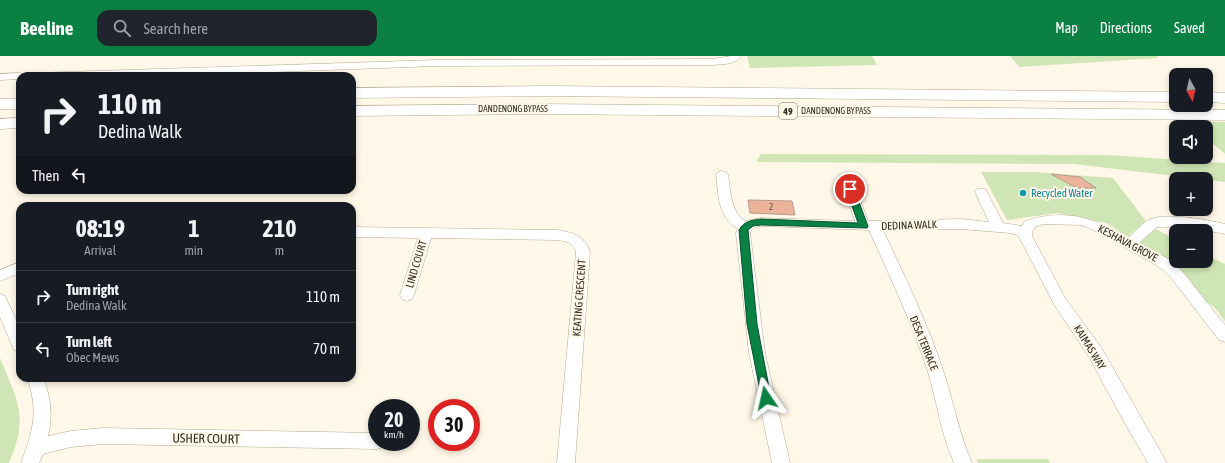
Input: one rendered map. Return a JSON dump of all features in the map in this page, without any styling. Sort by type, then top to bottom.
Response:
[{"type":"highway","name":"DANDENONG BYPASS","points":[[356,93],[548,91],[1169,97]]},
{"type":"highway","points":[[1213,97],[1225,98]]},
{"type":"highway","points":[[0,104],[16,104]]},
{"type":"highway","name":"DANDENONG BYPASS","points":[[356,111],[536,109],[1225,115]]},
{"type":"highway","points":[[0,124],[16,123]]},
{"type":"street","points":[[299,67],[307,56]]},
{"type":"street","points":[[181,72],[437,63],[713,62],[726,61],[735,58],[736,56]]},
{"type":"street","points":[[0,77],[16,76]]},
{"type":"street","points":[[722,176],[728,212],[734,220],[745,227],[743,233],[752,324],[764,389],[781,463]]},
{"type":"street","name":"DESA TERRACE","points":[[850,189],[869,226],[931,359],[940,385],[952,437],[963,463]]},
{"type":"street","points":[[981,192],[998,227]]},
{"type":"street","name":"KESHAVA GROVE","points":[[1025,232],[1030,224],[1039,220],[1077,221],[1092,224],[1172,269],[1225,336]]},
{"type":"street","name":"DEDINA WALK","points":[[745,227],[751,223],[761,222],[869,226],[940,224],[1011,228],[1025,232]]},
{"type":"street","points":[[1130,244],[1153,223],[1158,222],[1174,222],[1225,229]]},
{"type":"street","name":"KEATING CRESCENT","points":[[356,232],[563,236],[574,239],[582,247],[566,463]]},
{"type":"street","name":"KAIMAS WAY","points":[[1025,232],[1026,239],[1055,294],[1095,352],[1158,463]]},
{"type":"street","name":"LIND COURT","points":[[407,295],[426,233]]},
{"type":"street","points":[[0,276],[16,269]]},
{"type":"street","points":[[0,300],[16,336]]},
{"type":"street","points":[[33,455],[43,426],[41,394],[36,382]]},
{"type":"street","name":"USHER COURT","points":[[33,455],[71,439],[103,436],[368,441]]},
{"type":"green space","points":[[747,56],[872,56],[877,65],[750,68]]},
{"type":"green space","points":[[1010,56],[1156,56],[1158,58],[1019,67]]},
{"type":"green space","points":[[1213,122],[1225,122],[1225,154],[1213,144]]},
{"type":"green space","points":[[761,154],[1108,155],[1169,159],[1169,164],[1225,163],[1225,182],[1213,181],[1213,172],[1169,172],[1169,175],[1074,164],[756,162]]},
{"type":"green space","points":[[981,172],[1034,172],[1113,178],[1146,221],[1128,236],[1106,223],[1058,213],[1007,220]]},
{"type":"green space","points":[[1154,228],[1169,236],[1169,268],[1213,268],[1213,258],[1225,264],[1225,321],[1213,306],[1202,300],[1140,242]]},
{"type":"green space","points":[[0,358],[12,386],[19,409],[19,433],[9,463],[0,463]]},
{"type":"green space","points":[[976,459],[1048,459],[1050,463],[978,463]]},
{"type":"building","points":[[1051,174],[1080,177],[1096,188],[1077,188]]},
{"type":"building","points":[[748,200],[792,201],[795,215],[750,213]]},
{"type":"place","name":"Recycled Water","points":[[1023,193]]},
{"type":"route","points":[[766,398],[752,324],[743,230],[747,225],[756,222],[864,226],[850,189]]}]
